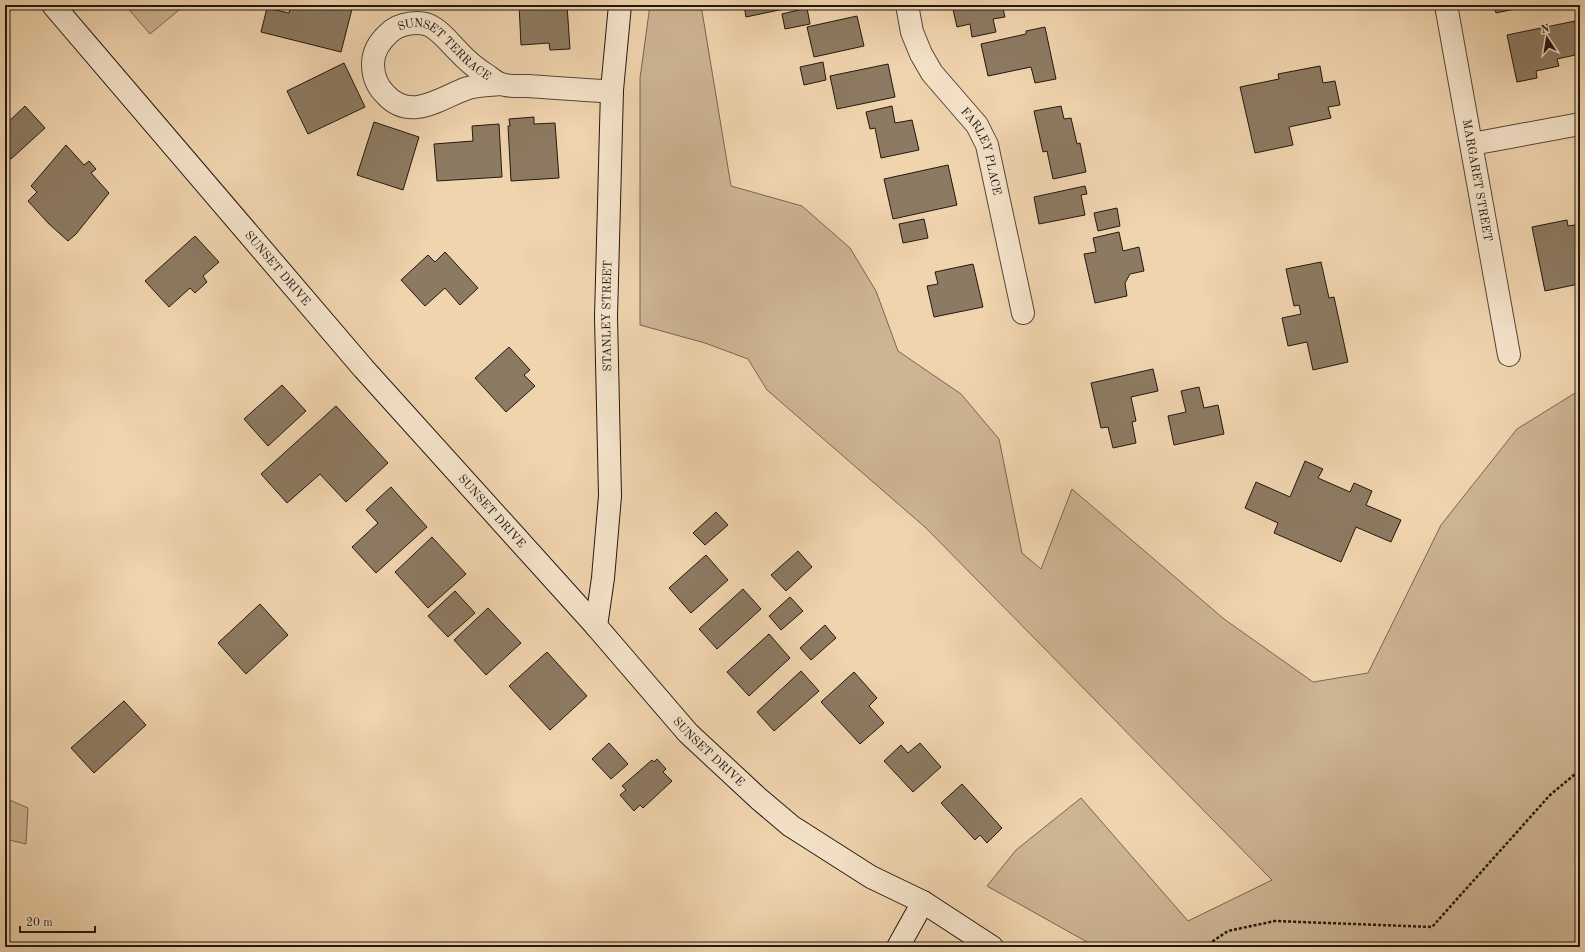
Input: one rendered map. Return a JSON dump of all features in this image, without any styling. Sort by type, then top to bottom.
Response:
[{"type":"street","name":"SUNSET DRIVE","points":[[53,5],[364,369],[596,626],[688,733],[758,799],[791,826],[871,877],[923,902],[992,947]]},
{"type":"street","name":"STANLEY STREET","points":[[596,626],[603,578],[610,496],[606,317],[612,90],[620,5]]},
{"type":"street","name":"FARLEY PLACE","points":[[907,5],[912,32],[921,54],[932,73],[977,125],[987,145],[1023,313]]},
{"type":"street","name":"MARGARET STREET","points":[[1446,5],[1509,354]]},
{"type":"street","name":"SUNSET TERRACE","points":[[501,84],[477,69],[433,27],[422,24],[411,23],[391,31],[383,38],[373,58],[373,69],[381,90],[388,98],[397,104],[408,107],[419,108],[430,105],[448,96],[470,88],[501,84],[601,91],[612,90]]},
{"type":"street","points":[[1472,144],[1580,124]]},
{"type":"street","points":[[898,947],[923,902]]},
{"type":"path","points":[[1204,947],[1228,931],[1275,921],[1432,927],[1550,795],[1580,770]]},
{"type":"shaded area","points":[[125,5],[185,5],[150,34]]},
{"type":"shaded area","points":[[650,5],[701,5],[731,186],[802,206],[850,248],[876,291],[898,351],[961,394],[999,439],[1022,553],[1041,569],[1072,489],[1224,619],[1313,682],[1368,673],[1441,525],[1517,429],[1580,390],[1580,947],[1096,947],[987,886],[1016,850],[1081,798],[1188,921],[1272,880],[926,528],[767,390],[748,359],[705,343],[640,325],[640,78]]},
{"type":"shaded area","points":[[5,798],[28,808],[26,844],[5,839]]},
{"type":"building","points":[[291,5],[353,5],[341,52],[261,32],[267,8],[289,13]]},
{"type":"building","points":[[519,5],[567,5],[570,49],[550,50],[549,43],[521,45]]},
{"type":"building","points":[[744,5],[803,5],[746,17]]},
{"type":"building","points":[[952,5],[1002,5],[1005,17],[993,19],[996,32],[972,37],[970,24],[957,27]]},
{"type":"building","points":[[1494,5],[1534,5],[1496,13]]},
{"type":"building","points":[[807,8],[810,24],[785,29],[782,14]]},
{"type":"building","points":[[857,16],[864,46],[814,57],[807,27]]},
{"type":"building","points":[[1580,20],[1580,54],[1557,59],[1559,66],[1536,71],[1537,78],[1517,82],[1507,35]]},
{"type":"building","points":[[1045,27],[1056,79],[1035,83],[1031,67],[988,76],[981,44],[1026,34],[1026,31]]},
{"type":"building","points":[[823,62],[826,80],[804,85],[800,67]]},
{"type":"building","points":[[344,63],[365,107],[308,134],[287,91]]},
{"type":"building","points":[[888,64],[895,97],[837,109],[830,76]]},
{"type":"building","points":[[1320,66],[1323,83],[1335,81],[1340,105],[1328,107],[1331,118],[1289,127],[1293,145],[1255,153],[1240,87],[1279,79],[1278,74]]},
{"type":"building","points":[[25,106],[45,128],[11,159],[5,152],[5,125]]},
{"type":"building","points":[[892,106],[895,123],[912,120],[919,150],[881,158],[875,128],[870,129],[866,112]]},
{"type":"building","points":[[1061,106],[1064,119],[1071,118],[1077,144],[1080,143],[1086,172],[1053,179],[1047,151],[1043,152],[1034,111]]},
{"type":"building","points":[[534,117],[534,124],[555,123],[559,178],[511,181],[508,126],[510,126],[509,119]]},
{"type":"building","points":[[374,122],[419,137],[403,190],[357,175]]},
{"type":"building","points":[[499,124],[502,177],[437,181],[434,144],[473,141],[472,126]]},
{"type":"building","points":[[66,145],[84,165],[89,161],[96,169],[91,173],[109,193],[76,234],[68,241],[49,224],[28,201],[37,192],[31,186]]},
{"type":"building","points":[[948,165],[957,205],[893,219],[884,179]]},
{"type":"building","points":[[1085,186],[1087,194],[1081,195],[1085,215],[1039,224],[1034,197]]},
{"type":"building","points":[[1117,208],[1120,226],[1098,231],[1094,213]]},
{"type":"building","points":[[924,219],[928,238],[903,243],[899,224]]},
{"type":"building","points":[[1567,220],[1568,226],[1575,225],[1580,247],[1580,290],[1579,284],[1545,291],[1532,227]]},
{"type":"building","points":[[1119,232],[1123,251],[1139,247],[1144,271],[1130,274],[1125,283],[1127,296],[1095,303],[1084,254],[1096,252],[1093,238]]},
{"type":"building","points":[[195,236],[219,262],[203,276],[207,282],[195,293],[190,288],[169,307],[145,281]]},
{"type":"building","points":[[445,252],[478,288],[460,305],[445,288],[425,306],[401,280],[428,255],[435,262]]},
{"type":"building","points":[[1321,262],[1329,298],[1334,297],[1348,362],[1313,370],[1307,342],[1288,346],[1282,318],[1301,314],[1299,305],[1294,306],[1286,269]]},
{"type":"building","points":[[973,264],[983,307],[934,317],[927,286],[938,284],[935,272]]},
{"type":"building","points":[[509,347],[530,370],[524,375],[535,386],[506,412],[475,378]]},
{"type":"building","points":[[1153,369],[1158,391],[1131,397],[1136,421],[1132,422],[1136,443],[1113,448],[1108,427],[1101,428],[1091,383]]},
{"type":"building","points":[[282,385],[306,411],[268,446],[244,419]]},
{"type":"building","points":[[1199,387],[1204,408],[1218,405],[1224,434],[1174,445],[1168,416],[1186,412],[1181,391]]},
{"type":"building","points":[[336,406],[388,463],[346,502],[320,474],[287,503],[261,474]]},
{"type":"building","points":[[1305,461],[1323,469],[1318,478],[1350,492],[1354,483],[1372,491],[1366,505],[1401,520],[1391,542],[1356,527],[1341,562],[1274,533],[1278,523],[1245,508],[1256,482],[1290,497]]},
{"type":"building","points":[[391,487],[427,527],[376,573],[352,547],[378,523],[366,510]]},
{"type":"building","points":[[716,512],[728,525],[705,545],[693,533]]},
{"type":"building","points":[[432,537],[466,574],[428,608],[395,572]]},
{"type":"building","points":[[798,551],[812,567],[786,591],[771,575]]},
{"type":"building","points":[[706,555],[728,580],[691,613],[669,588]]},
{"type":"building","points":[[743,589],[761,609],[717,649],[699,629]]},
{"type":"building","points":[[455,591],[475,613],[448,637],[428,616]]},
{"type":"building","points":[[790,597],[803,611],[781,630],[769,616]]},
{"type":"building","points":[[260,604],[288,635],[246,674],[218,643]]},
{"type":"building","points":[[488,608],[521,643],[486,675],[454,640]]},
{"type":"building","points":[[825,625],[836,638],[811,660],[800,648]]},
{"type":"building","points":[[769,634],[790,658],[749,696],[727,672]]},
{"type":"building","points":[[547,652],[587,696],[550,730],[509,686]]},
{"type":"building","points":[[801,671],[819,691],[774,731],[757,712]]},
{"type":"building","points":[[854,672],[877,698],[869,706],[884,723],[860,744],[821,702]]},
{"type":"building","points":[[124,701],[146,725],[94,773],[71,748]]},
{"type":"building","points":[[609,743],[628,764],[611,779],[592,759]]},
{"type":"building","points":[[920,743],[941,767],[913,792],[884,761],[901,745],[908,753]]},
{"type":"building","points":[[657,759],[666,769],[663,772],[672,781],[643,808],[640,805],[634,811],[620,795],[626,790],[622,786],[652,760],[654,762]]},
{"type":"building","points":[[962,784],[1002,828],[987,843],[980,835],[975,840],[941,803]]}]
